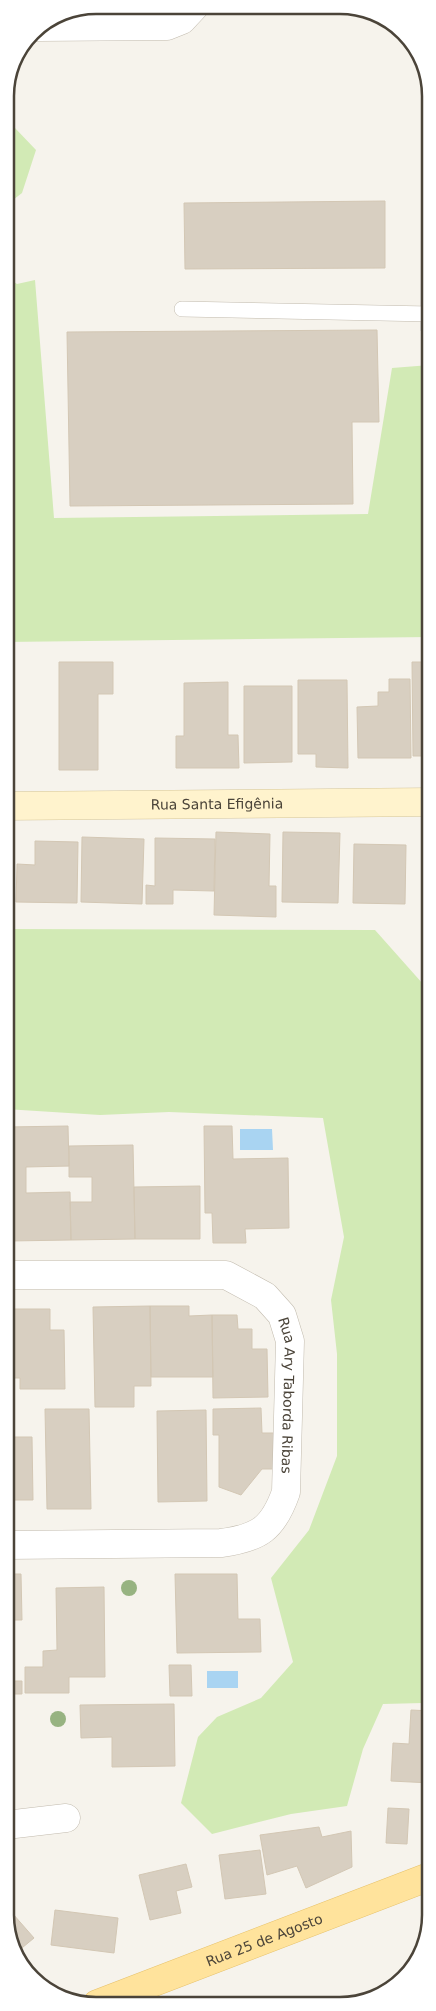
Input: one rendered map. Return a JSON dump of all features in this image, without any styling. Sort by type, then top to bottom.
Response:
[{"type":"main road","name":"Rua 25 de Agosto","points":[[115,1997],[422,1879]]},
{"type":"street","points":[[52,27],[167,26],[182,20],[188,14]]},
{"type":"street","name":"Rua Santa Efigênia","points":[[14,806],[422,802]]},
{"type":"street","name":"Rua Ary Taborda Ribas","points":[[14,1274],[226,1276],[265,1296],[282,1315],[290,1340],[286,1492],[279,1513],[260,1533],[241,1540],[221,1543],[14,1545]]},
{"type":"street","points":[[14,1824],[66,1818]]},
{"type":"lane","points":[[182,309],[422,314]]},
{"type":"green space","points":[[14,128],[36,150],[22,193],[14,199]]},
{"type":"green space","points":[[35,280],[54,518],[368,514],[392,368],[422,366],[422,637],[14,642],[14,282],[17,284]]},
{"type":"green space","points":[[14,929],[375,930],[422,983],[422,1703],[383,1704],[363,1749],[347,1806],[291,1814],[212,1834],[181,1803],[198,1737],[217,1717],[261,1698],[293,1662],[271,1578],[309,1530],[337,1456],[337,1354],[331,1300],[344,1237],[323,1118],[169,1112],[100,1115],[14,1110]]},
{"type":"shaded area","points":[[421,195],[422,195],[422,331],[420,331]]},
{"type":"water","points":[[240,1129],[272,1129],[273,1150],[240,1150]]},
{"type":"water","points":[[207,1671],[238,1671],[238,1688],[207,1688]]},
{"type":"building","points":[[385,201],[385,268],[185,269],[184,203]]},
{"type":"building","points":[[377,330],[379,422],[352,422],[353,504],[70,506],[67,332]]},
{"type":"building","points":[[59,662],[113,662],[113,694],[98,694],[98,770],[59,770]]},
{"type":"building","points":[[412,662],[422,662],[422,756],[413,756]]},
{"type":"building","points":[[389,679],[410,679],[411,758],[358,758],[357,707],[378,706],[378,692],[389,692]]},
{"type":"building","points":[[298,680],[347,680],[348,768],[316,767],[316,754],[298,754]]},
{"type":"building","points":[[228,682],[228,735],[238,735],[239,768],[176,768],[176,736],[184,736],[184,683]]},
{"type":"building","points":[[244,686],[292,686],[292,762],[244,763]]},
{"type":"building","points":[[216,832],[270,834],[269,886],[276,886],[276,917],[214,915]]},
{"type":"building","points":[[283,832],[340,833],[338,903],[282,902]]},
{"type":"building","points":[[82,837],[144,839],[142,904],[81,902]]},
{"type":"building","points":[[155,838],[215,839],[214,891],[173,890],[173,904],[146,904],[146,885],[155,886]]},
{"type":"building","points":[[35,841],[78,842],[77,903],[16,902],[17,864],[35,865]]},
{"type":"building","points":[[354,844],[406,845],[405,904],[353,903]]},
{"type":"building","points":[[68,1126],[69,1166],[26,1167],[26,1193],[70,1192],[71,1240],[14,1241],[14,1127]]},
{"type":"building","points":[[204,1126],[232,1126],[233,1159],[288,1158],[289,1228],[245,1229],[246,1243],[213,1243],[212,1213],[205,1213]]},
{"type":"building","points":[[133,1145],[135,1239],[71,1240],[70,1202],[92,1202],[92,1177],[69,1177],[69,1146]]},
{"type":"building","points":[[200,1186],[200,1239],[135,1239],[134,1187]]},
{"type":"building","points":[[150,1306],[189,1306],[189,1316],[212,1315],[213,1377],[151,1377]]},
{"type":"building","points":[[150,1306],[151,1386],[134,1386],[134,1407],[95,1407],[93,1307]]},
{"type":"building","points":[[14,1309],[50,1309],[50,1330],[64,1330],[65,1389],[20,1389],[20,1378],[14,1378]]},
{"type":"building","points":[[212,1315],[237,1315],[238,1329],[252,1329],[252,1349],[267,1349],[268,1397],[213,1398]]},
{"type":"building","points":[[261,1408],[262,1433],[274,1433],[274,1469],[262,1469],[241,1495],[219,1487],[219,1435],[213,1435],[213,1409]]},
{"type":"building","points":[[45,1409],[89,1409],[91,1509],[47,1509]]},
{"type":"building","points":[[206,1410],[207,1501],[158,1502],[157,1411]]},
{"type":"building","points":[[14,1437],[32,1437],[33,1500],[14,1500]]},
{"type":"building","points":[[14,1574],[21,1574],[22,1620],[14,1620]]},
{"type":"building","points":[[175,1574],[237,1574],[238,1619],[260,1619],[261,1652],[177,1653]]},
{"type":"building","points":[[104,1587],[105,1677],[69,1677],[69,1693],[25,1693],[25,1667],[43,1667],[43,1651],[57,1650],[56,1588]]},
{"type":"building","points":[[169,1665],[191,1665],[192,1696],[170,1696]]},
{"type":"building","points":[[14,1681],[22,1681],[22,1694],[14,1694]]},
{"type":"building","points":[[174,1704],[175,1766],[112,1767],[112,1737],[81,1738],[80,1705]]},
{"type":"building","points":[[411,1710],[422,1711],[422,1783],[391,1781],[393,1743],[409,1744]]},
{"type":"building","points":[[388,1808],[409,1809],[407,1844],[386,1843]]},
{"type":"building","points":[[319,1827],[322,1837],[351,1831],[352,1867],[306,1888],[297,1866],[267,1875],[260,1835]]},
{"type":"building","points":[[260,1850],[266,1894],[225,1899],[219,1855]]},
{"type":"building","points":[[186,1864],[192,1887],[176,1891],[181,1913],[150,1920],[139,1875]]},
{"type":"building","points":[[55,1910],[118,1918],[114,1953],[51,1945]]},
{"type":"building","points":[[14,1915],[34,1938],[21,1949],[14,1926]]}]
